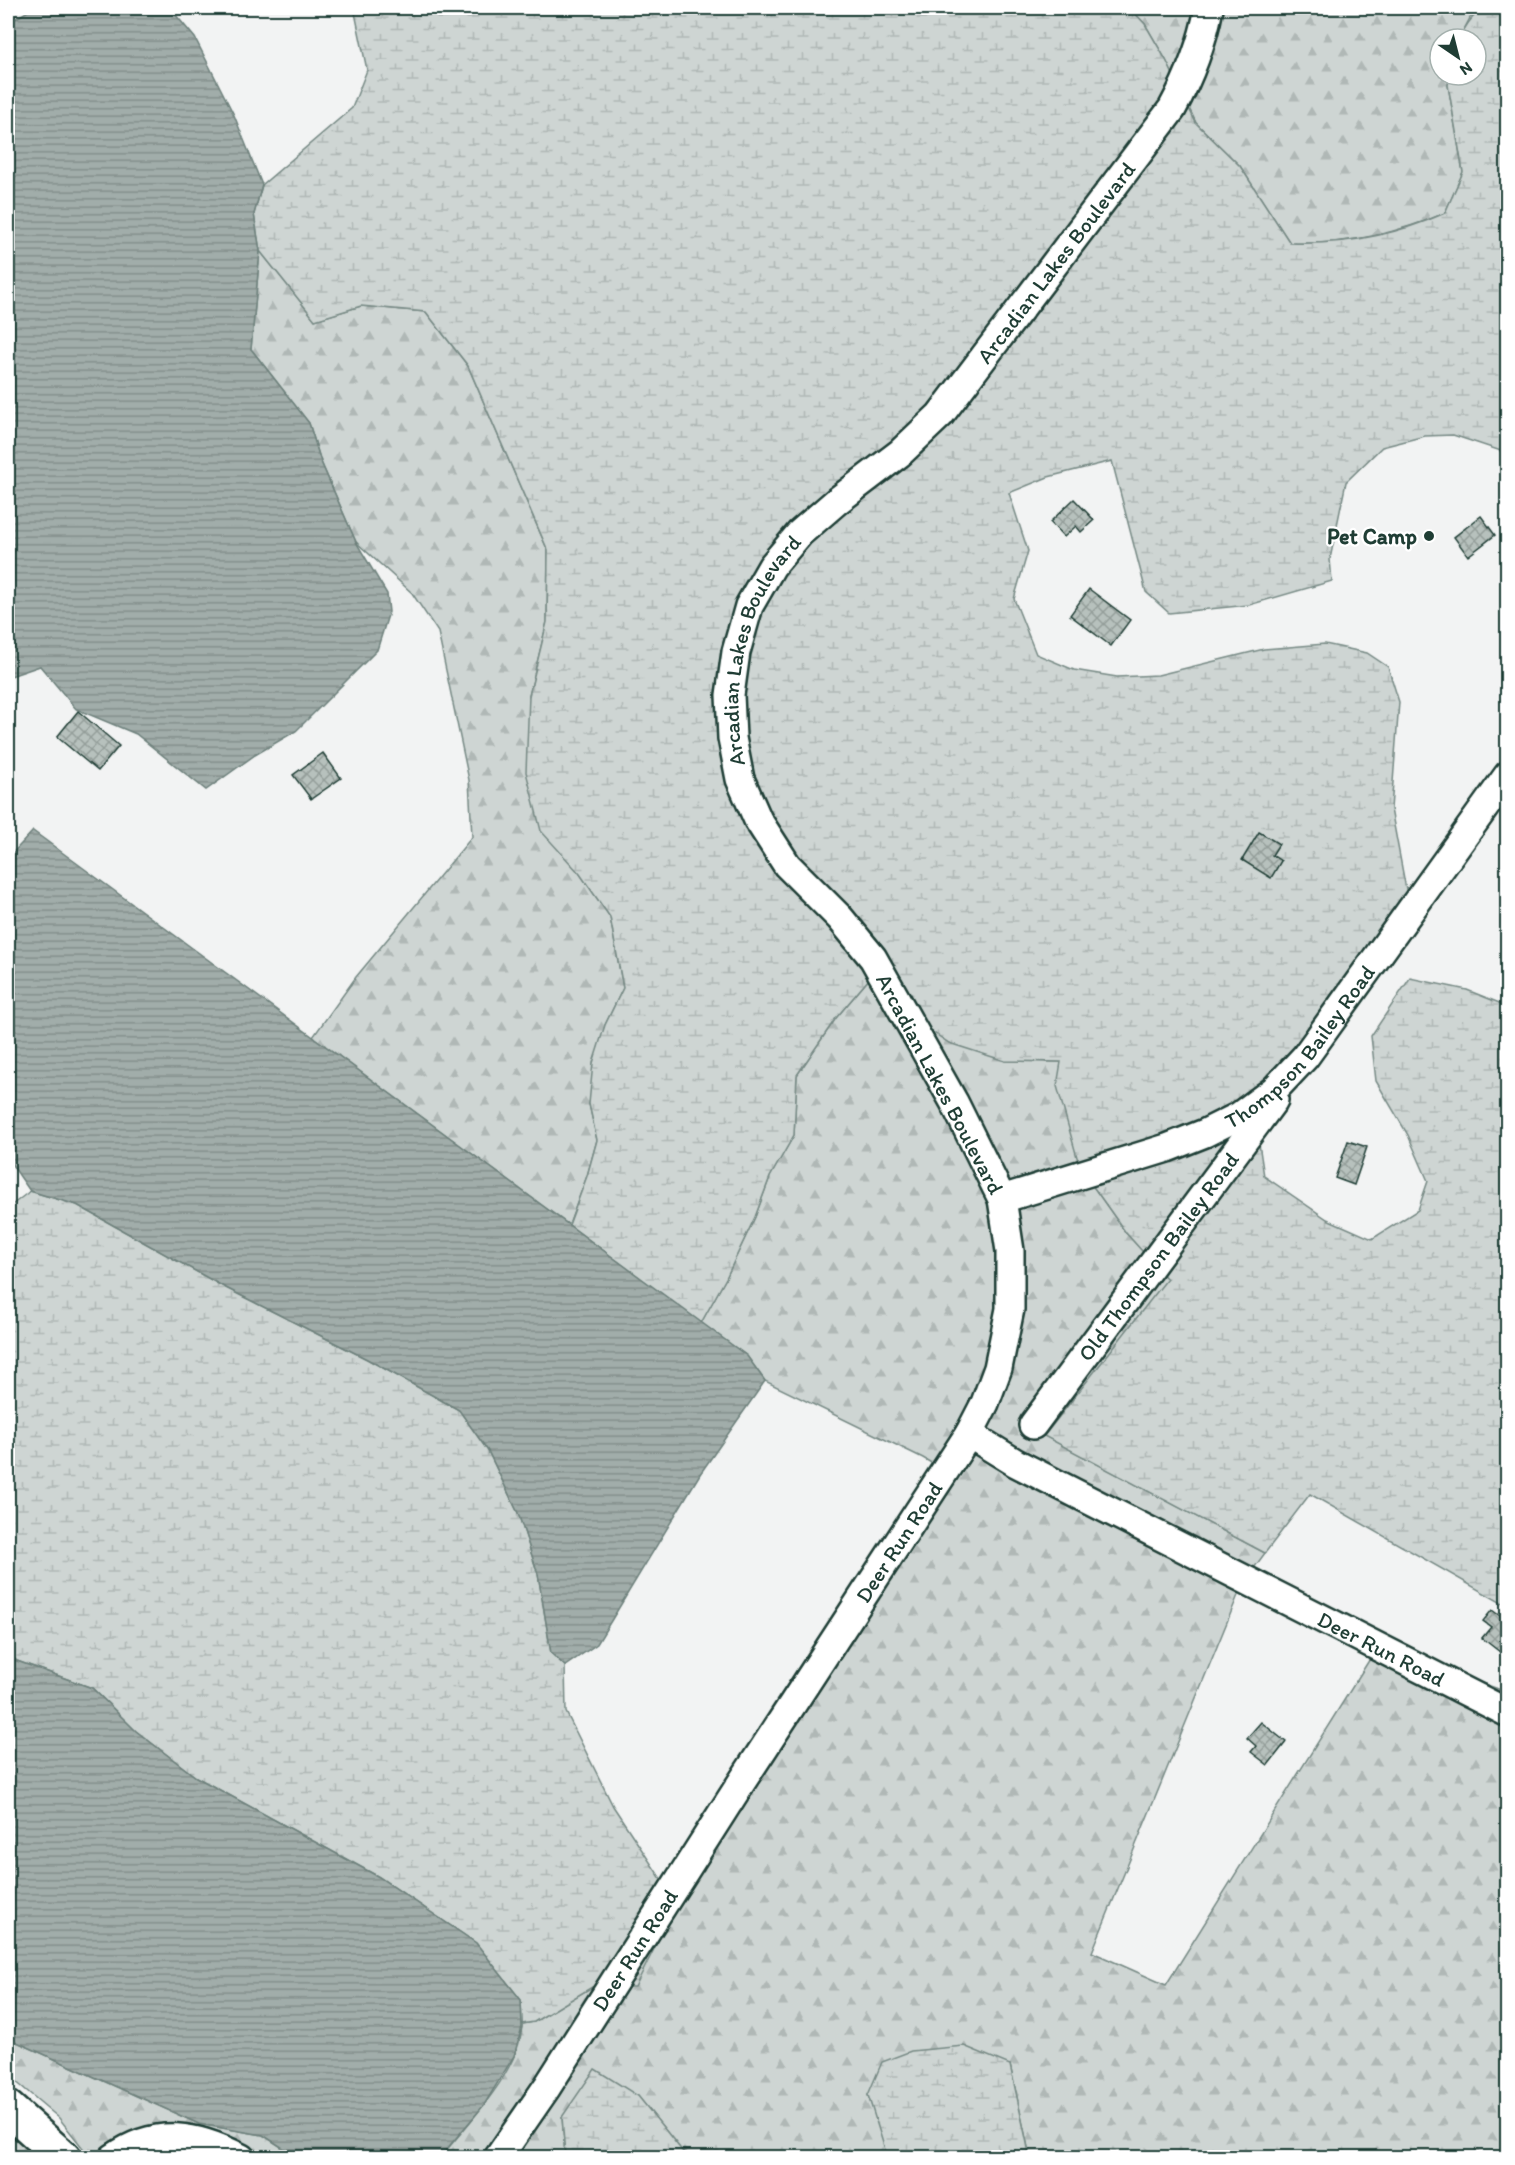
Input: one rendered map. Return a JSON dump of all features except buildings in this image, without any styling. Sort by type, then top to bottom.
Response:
[{"type":"main road","points":[[8,2108],[64,2157]]},
{"type":"street","name":"Arcadian Lakes Boulevard","points":[[969,1434],[985,1403],[998,1368],[1010,1309],[1010,1251],[1002,1199],[954,1102],[873,958],[840,918],[787,866],[758,820],[741,779],[732,738],[730,695],[736,652],[748,606],[772,566],[800,533],[837,501],[900,453],[940,415],[1172,109],[1191,75],[1203,38],[1209,8]]},
{"type":"street","name":"Thompson Bailey Road","points":[[1002,1199],[1167,1148],[1205,1133],[1239,1116],[1274,1090],[1305,1057],[1508,775]]},
{"type":"street","name":"Old Thompson Bailey Road","points":[[1032,1425],[1305,1057]]},
{"type":"street","name":"Deer Run Road","points":[[498,2157],[547,2087],[969,1434],[1016,1463],[1508,1713]]},
{"type":"street","points":[[114,2157],[145,2140],[181,2137],[213,2143],[241,2157]]},
{"type":"green space","points":[[354,8],[1130,8],[1145,24],[1166,60],[1196,123],[1240,166],[1290,243],[1330,242],[1388,233],[1445,213],[1463,172],[1448,87],[1488,87],[1488,27],[1466,27],[1472,18],[1482,11],[1507,8],[1507,453],[1453,435],[1425,436],[1382,447],[1346,482],[1330,559],[1332,581],[1249,605],[1169,613],[1146,592],[1112,461],[1048,477],[1009,493],[1028,551],[1014,599],[1036,654],[1074,670],[1117,677],[1158,675],[1264,649],[1325,644],[1367,653],[1388,667],[1399,702],[1391,809],[1408,900],[1258,1137],[1264,1176],[1327,1219],[1372,1239],[1418,1210],[1428,1181],[1408,1135],[1376,1081],[1371,1036],[1410,978],[1467,990],[1507,1006],[1507,1606],[1310,1494],[1265,1553],[1044,1436],[1167,1279],[1126,1233],[1080,1168],[1057,1086],[1061,1062],[1005,1061],[949,1043],[922,1025],[880,966],[836,1018],[797,1075],[794,1135],[770,1177],[755,1217],[726,1278],[701,1323],[569,1225],[597,1140],[589,1104],[593,1063],[605,1025],[623,988],[610,917],[580,874],[541,831],[526,772],[529,696],[547,622],[548,551],[468,366],[426,312],[361,306],[315,320],[260,251],[254,214],[262,185],[352,108],[367,70]]},
{"type":"green space","points":[[1130,8],[1485,8],[1470,18],[1465,27],[1428,27],[1428,87],[1448,87],[1463,172],[1445,213],[1408,227],[1369,237],[1330,242],[1290,243],[1240,166],[1196,123],[1166,60],[1145,24]]},
{"type":"green space","points":[[260,251],[315,320],[361,306],[426,312],[468,366],[548,551],[547,622],[529,696],[580,874],[610,917],[623,988],[605,1025],[589,1104],[597,1140],[569,1225],[313,1037],[356,977],[472,837],[469,780],[438,632],[412,593],[356,542],[321,462],[309,423],[251,349]]},
{"type":"green space","points":[[880,966],[1005,1061],[1061,1062],[1080,1168],[1126,1233],[1168,1279],[1045,1436],[1265,1553],[1243,1583],[1092,1952],[1166,1985],[1378,1646],[1507,1692],[1507,2157],[1030,2157],[1010,2065],[868,2095],[890,2157],[687,2157],[638,2096],[562,2117],[565,2155],[563,2157],[440,2158],[503,2077],[513,2059],[522,2024],[534,2022],[592,1987],[677,1903],[955,1477],[923,1458],[765,1381],[747,1356],[701,1323],[726,1278],[755,1217],[770,1177],[794,1135],[797,1075],[836,1018]]},
{"type":"green space","points":[[30,1191],[77,1205],[224,1287],[367,1359],[459,1410],[488,1451],[518,1513],[538,1574],[551,1653],[565,1666],[566,1712],[613,1806],[677,1903],[635,1987],[592,1987],[534,2022],[522,2024],[521,2000],[476,1943],[379,1877],[196,1777],[136,1731],[92,1688],[17,1661],[8,1654],[8,1208]]},
{"type":"green space","points":[[8,2038],[199,2124],[263,2135],[297,2157],[201,2158],[177,2154],[170,2158],[90,2157],[59,2118],[8,2075]]},
{"type":"green space","points":[[964,2046],[1010,2065],[1030,2157],[887,2156],[868,2095],[882,2062],[911,2051]]},
{"type":"green space","points":[[595,2069],[638,2096],[687,2157],[563,2157],[565,2155],[562,2117]]},
{"type":"green space","points":[[8,2124],[46,2157],[8,2157]]},
{"type":"shaded area","points":[[33,8],[170,8],[195,38],[234,115],[262,185],[254,214],[260,251],[251,349],[309,423],[321,462],[356,542],[387,594],[389,612],[377,650],[296,731],[255,755],[206,790],[136,734],[76,709],[40,666],[11,676],[8,674],[8,23]]},
{"type":"shaded area","points":[[33,831],[747,1356],[765,1381],[700,1474],[597,1644],[565,1666],[551,1653],[538,1574],[518,1513],[488,1451],[459,1410],[367,1359],[224,1287],[77,1205],[30,1191],[8,1159],[8,858]]},
{"type":"shaded area","points":[[8,1654],[17,1661],[92,1688],[136,1731],[196,1777],[379,1877],[476,1943],[521,2000],[522,2027],[514,2056],[484,2105],[440,2157],[297,2157],[263,2135],[199,2124],[8,2038]]},
{"type":"place","name":"Pet Camp","points":[[1429,536]]}]
